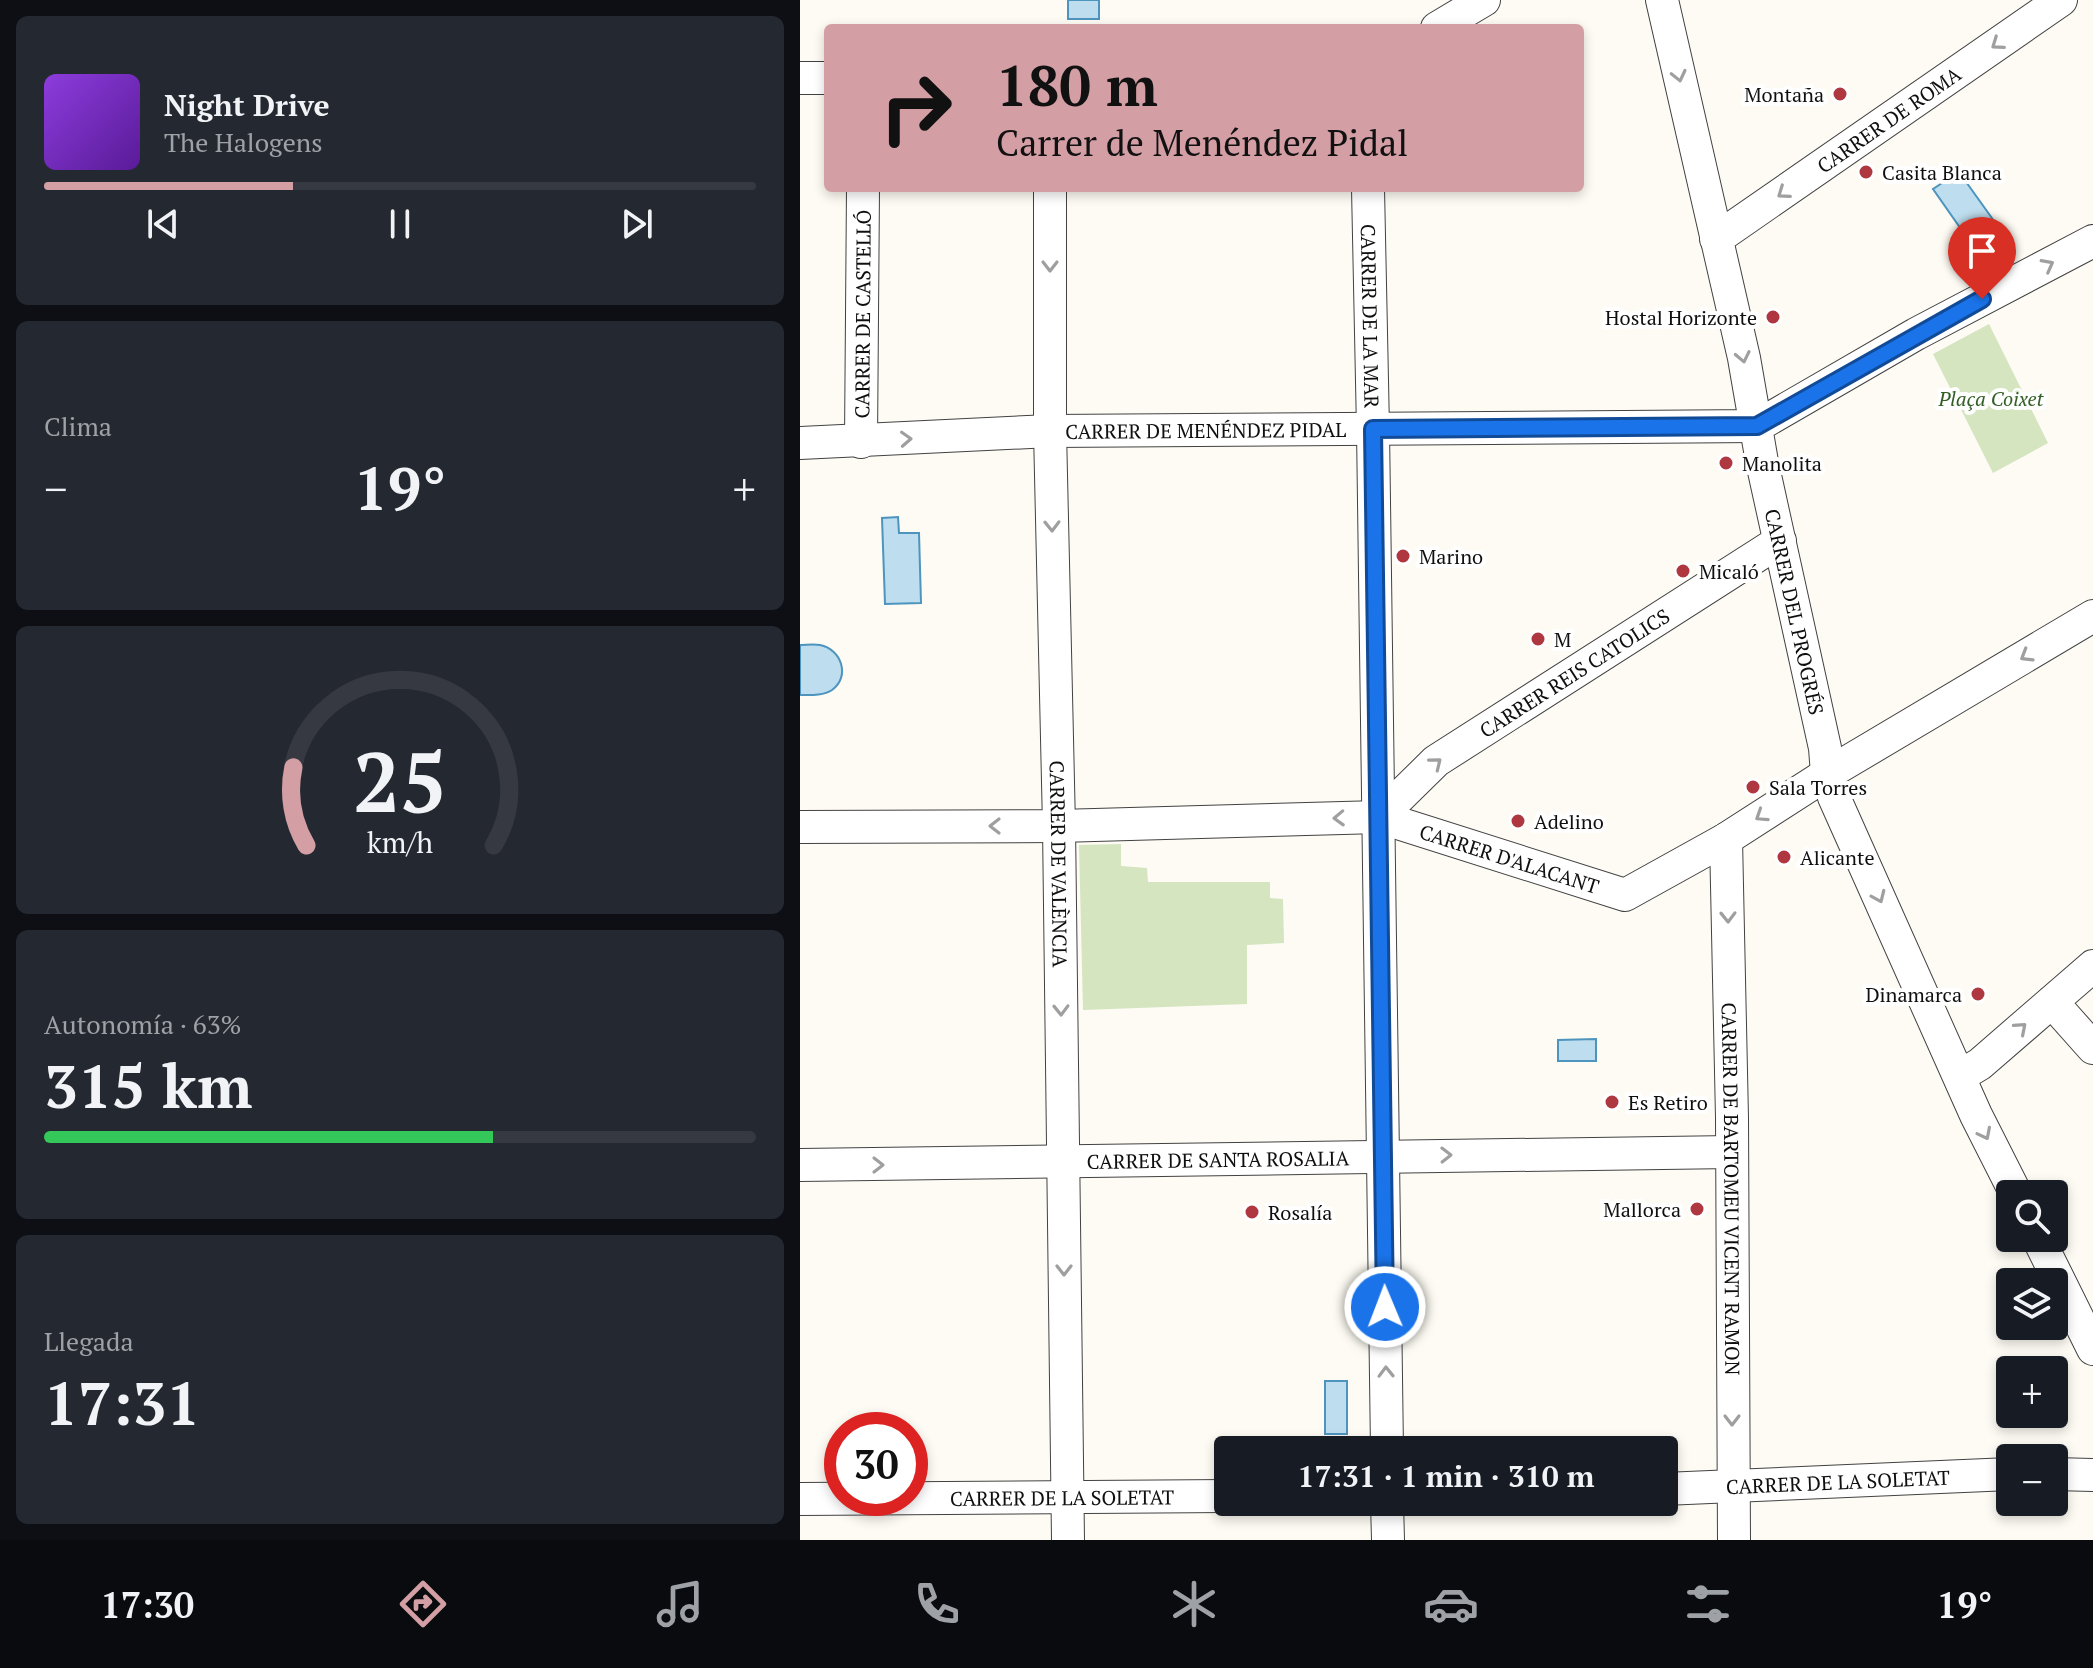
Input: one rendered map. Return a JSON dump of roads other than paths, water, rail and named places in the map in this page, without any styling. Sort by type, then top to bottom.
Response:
[{"type":"street","points":[[1444,24],[1484,0]]},
{"type":"street","name":"CARRER DEL PROGRÉS","points":[[1662,0],[1757,426],[1825,748],[1827,774],[1834,797],[1976,1115],[2009,1180]]},
{"type":"street","name":"CARRER DE ROMA","points":[[1716,239],[2061,0]]},
{"type":"street","points":[[800,78],[824,78]]},
{"type":"street","name":"CARRER DE CASTELLÓ","points":[[861,442],[863,192]]},
{"type":"street","name":"CARRER DE VALÈNCIA","points":[[1050,192],[1050,431],[1059,826],[1068,1540]]},
{"type":"street","name":"CARRER DE LA MAR","points":[[1368,192],[1387,1436]]},
{"type":"street","name":"CARRER DE MENÉNDEZ PIDAL","points":[[800,443],[1050,431],[1757,426],[1916,334],[2093,241]]},
{"type":"street","name":"CARRER REIS CATOLICS","points":[[1379,817],[1436,761],[1780,541]]},
{"type":"street","name":"CARRER D'ALACANT","points":[[800,827],[1059,826],[1379,817],[1625,895],[1726,839],[1827,774],[2093,616]]},
{"type":"street","name":"CARRER DE BARTOMEU VICENT RAMON","points":[[1726,839],[1732,1152],[1734,1540]]},
{"type":"street","points":[[1960,1076],[1980,1064],[2093,966]]},
{"type":"street","points":[[2052,1002],[2093,1048]]},
{"type":"street","name":"CARRER DE SANTA ROSALIA","points":[[800,1165],[1732,1152]]},
{"type":"street","points":[[2048,1252],[2083,1303],[2093,1349]]},
{"type":"street","name":"CARRER DE LA SOLETAT","points":[[1678,1489],[1996,1474]]},
{"type":"street","points":[[2068,1474],[2093,1475]]},
{"type":"street","name":"CARRER DE LA SOLETAT","points":[[800,1499],[1214,1496]]},
{"type":"street","points":[[1387,1516],[1388,1540]]},
{"type":"water","points":[[1068,0],[1099,0],[1099,19],[1068,19]]},
{"type":"water","points":[[1959,172],[1994,221],[1968,239],[1933,189]]},
{"type":"water","points":[[898,517],[899,533],[919,533],[921,603],[885,604],[882,518]]},
{"type":"water","points":[[800,645],[820,645],[838,657],[841,678],[832,690],[800,695]]},
{"type":"water","points":[[1596,1039],[1596,1061],[1558,1061],[1558,1040]]},
{"type":"water","points":[[1325,1381],[1347,1381],[1347,1434],[1325,1434]]},
{"type":"place","name":"Montaña","points":[[1840,94]]},
{"type":"place","name":"Casita Blanca","points":[[1866,172]]},
{"type":"place","name":"Hostal Horizonte","points":[[1773,317]]},
{"type":"place","name":"Manolita","points":[[1726,463]]},
{"type":"place","name":"Marino","points":[[1403,556]]},
{"type":"place","name":"Micaló","points":[[1683,571]]},
{"type":"place","name":"M","points":[[1538,639]]},
{"type":"place","name":"Sala Torres","points":[[1753,787]]},
{"type":"place","name":"Adelino","points":[[1518,821]]},
{"type":"place","name":"Alicante","points":[[1784,857]]},
{"type":"place","name":"Dinamarca","points":[[1978,994]]},
{"type":"place","name":"Es Retiro","points":[[1612,1102]]},
{"type":"place","name":"Mallorca","points":[[1697,1209]]},
{"type":"place","name":"Rosalía","points":[[1252,1212]]},
{"type":"park label","name":"Plaça Coixet","points":[[1991,398]]}]
